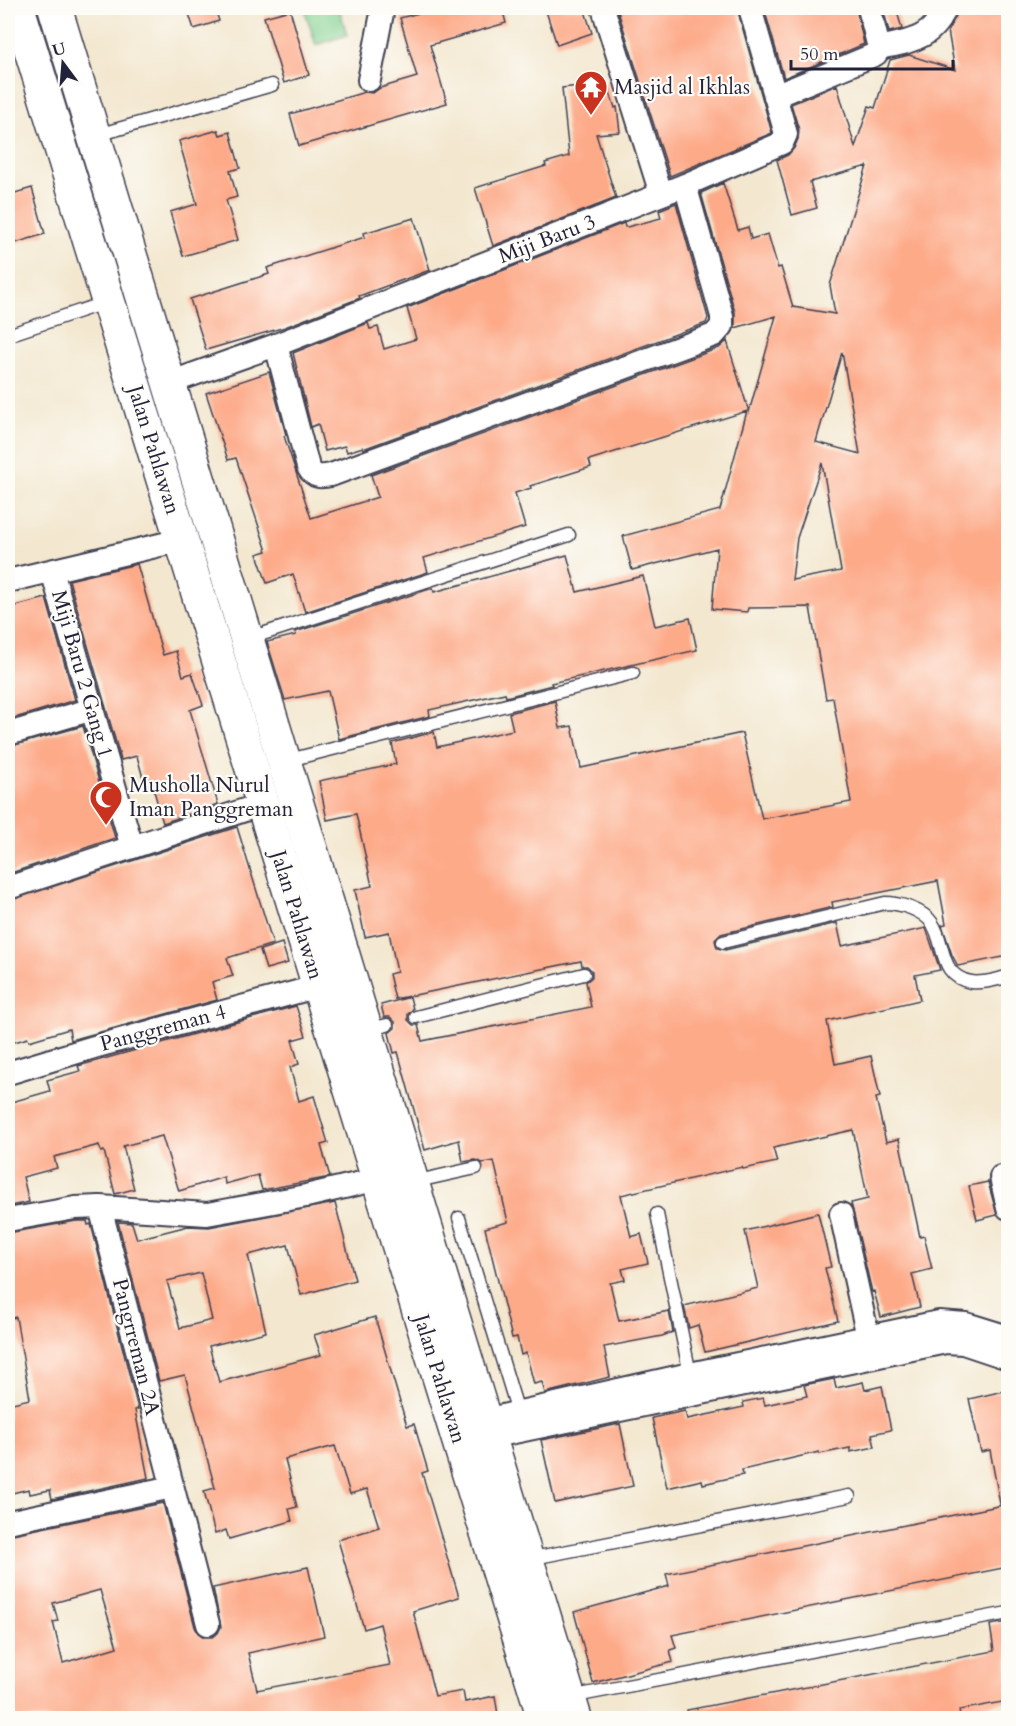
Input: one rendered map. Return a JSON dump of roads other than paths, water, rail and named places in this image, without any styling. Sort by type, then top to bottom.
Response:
[{"type":"main road","name":"Jalan Pahlawan","points":[[18,8],[77,141],[173,381],[284,761],[376,1028],[472,1432],[544,1719]]},
{"type":"main road","name":"Jalan Pahlawan","points":[[55,8],[77,141],[108,301],[378,1179],[472,1432],[527,1560],[572,1708]]},
{"type":"main road","points":[[335,1038],[376,1028]]},
{"type":"street","points":[[369,80],[383,8]]},
{"type":"street","points":[[603,8],[661,194]]},
{"type":"street","name":"Miji Baru 3","points":[[173,381],[276,345],[685,185],[782,142],[786,134],[750,8]]},
{"type":"street","points":[[775,96],[876,54],[879,48],[869,8]]},
{"type":"street","points":[[879,48],[922,37],[936,26],[946,8]]},
{"type":"street","points":[[276,345],[308,467],[311,474],[321,477],[343,471],[714,335],[722,326],[722,316],[685,185]]},
{"type":"street","points":[[8,581],[182,540]]},
{"type":"street","name":"Miji Baru 2 Gang 1","points":[[52,571],[132,847]]},
{"type":"street","points":[[8,734],[93,709]]},
{"type":"street","points":[[8,888],[263,804]]},
{"type":"street","name":"Panggreman 4","points":[[8,1073],[319,986]]},
{"type":"street","points":[[1001,1178],[1008,1208]]},
{"type":"street","points":[[8,1220],[59,1210],[100,1207],[207,1214],[306,1196],[378,1179]]},
{"type":"street","name":"Pangrreman 2A","points":[[100,1207],[208,1624]]},
{"type":"street","points":[[841,1214],[868,1337]]},
{"type":"street","points":[[472,1432],[518,1412],[939,1322],[966,1324],[1008,1337]]},
{"type":"street","points":[[472,1432],[946,1342],[963,1343],[1008,1358]]},
{"type":"street","points":[[8,1522],[172,1487]]},
{"type":"lane","points":[[77,141],[272,85]]},
{"type":"lane","points":[[8,335],[108,301]]},
{"type":"lane","points":[[247,639],[568,535]]},
{"type":"lane","points":[[284,761],[633,673]]},
{"type":"lane","points":[[723,942],[885,903],[895,903],[922,915],[933,924],[949,968],[959,978],[972,982],[1008,977]]},
{"type":"lane","points":[[416,1017],[584,974]]},
{"type":"lane","points":[[412,1182],[476,1168]]},
{"type":"lane","points":[[657,1214],[690,1374]]},
{"type":"lane","points":[[459,1218],[518,1412]]},
{"type":"lane","points":[[527,1560],[849,1496]]},
{"type":"lane","points":[[572,1708],[1008,1613]]},
{"type":"place","name":"Masjid al Ikhlas","points":[[591,116]]},
{"type":"place","name":"Musholla Nurul Iman Panggreman","points":[[106,826]]}]
